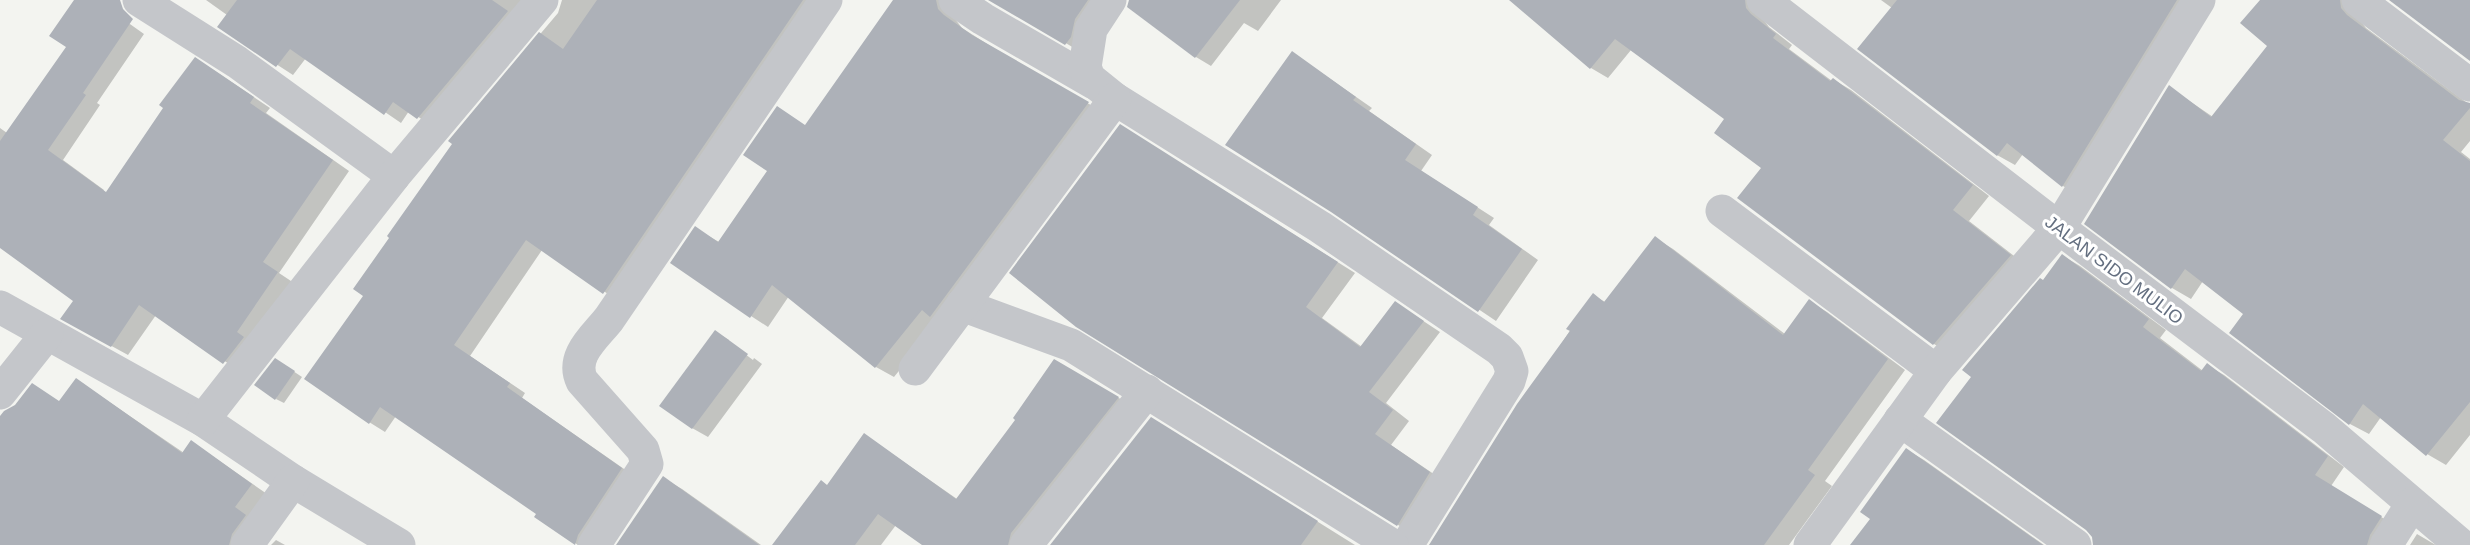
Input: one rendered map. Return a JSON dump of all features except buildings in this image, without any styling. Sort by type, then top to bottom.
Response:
[{"type":"street","points":[[139,0],[237,62],[394,176]]},
{"type":"street","points":[[203,420],[394,176],[542,0]]},
{"type":"street","points":[[594,545],[646,464],[643,450],[582,381],[578,364],[582,353],[609,319],[826,0]]},
{"type":"street","points":[[955,0],[1320,227],[1499,349],[1507,357],[1512,371],[1509,381],[1407,545]]},
{"type":"street","points":[[1104,91],[1089,78],[1085,67],[1091,29],[1110,0]]},
{"type":"street","name":"JALAN SIDO MULIO","points":[[1763,0],[2324,428],[2461,545]]},
{"type":"street","points":[[1810,545],[1936,371],[2059,228],[2199,0]]},
{"type":"street","points":[[2358,0],[2470,85]]},
{"type":"street","points":[[915,369],[962,305],[1104,91]]},
{"type":"street","points":[[1722,211],[1936,371]]},
{"type":"street","points":[[962,305],[1071,345],[1392,545]]},
{"type":"street","points":[[0,307],[203,420],[293,481],[399,545]]},
{"type":"street","points":[[0,393],[47,334]]},
{"type":"street","points":[[1026,545],[1147,391]]},
{"type":"street","points":[[1900,420],[2074,545]]},
{"type":"street","points":[[247,545],[293,481]]},
{"type":"street","points":[[2386,545],[2412,504]]}]
